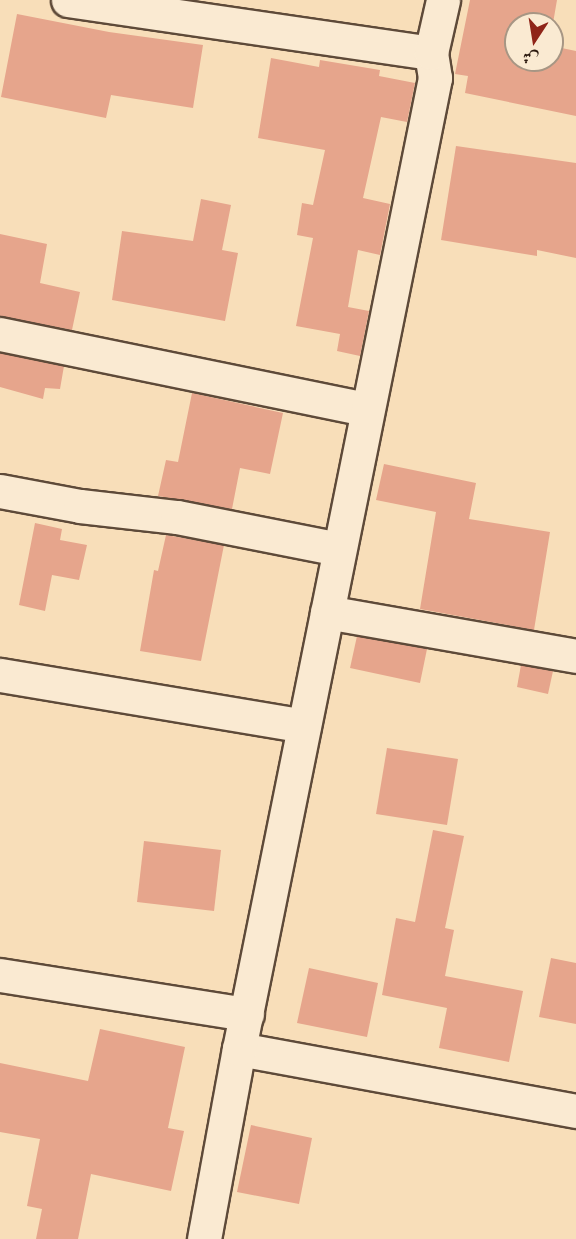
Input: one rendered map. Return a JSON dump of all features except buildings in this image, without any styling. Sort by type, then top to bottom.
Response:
[{"type":"street","points":[[68,0],[142,6],[431,53]]},
{"type":"street","points":[[204,1239],[239,1049],[366,409],[435,78],[431,53],[443,0]]},
{"type":"street","points":[[0,334],[366,409]]},
{"type":"street","points":[[0,491],[80,506],[177,517],[339,549]]},
{"type":"street","points":[[327,612],[576,656]]},
{"type":"street","points":[[0,675],[304,726]]},
{"type":"street","points":[[0,975],[247,1014]]},
{"type":"street","points":[[239,1049],[576,1111]]}]
